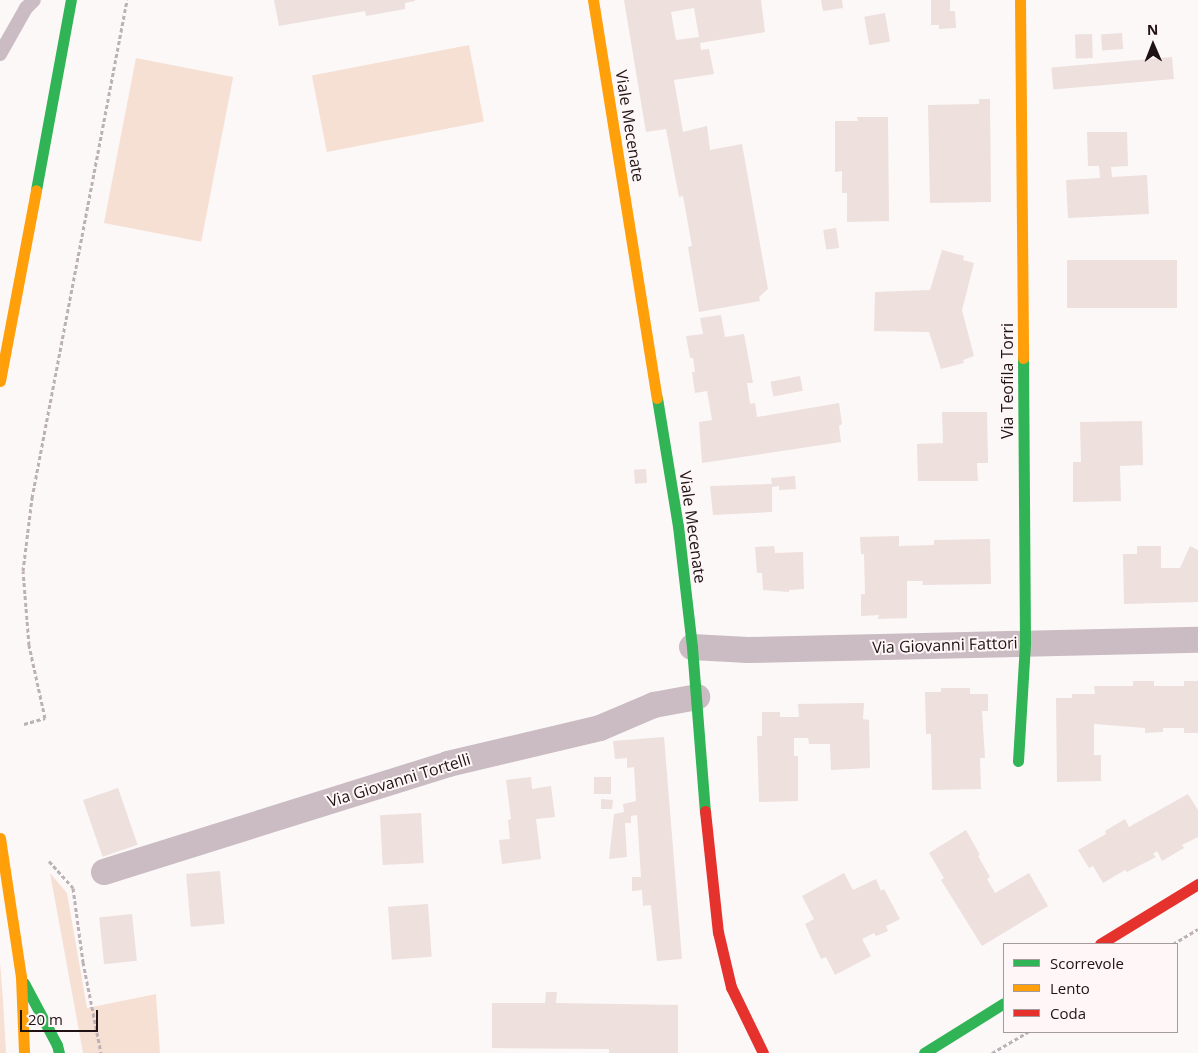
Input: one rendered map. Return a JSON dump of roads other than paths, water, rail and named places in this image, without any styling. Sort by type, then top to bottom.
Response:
[{"type":"main road","points":[[0,381],[71,0]]},
{"type":"main road","name":"Viale Mecenate","points":[[593,0],[678,526],[697,697],[711,878],[718,932],[731,987],[757,1050]]},
{"type":"main road","name":"Via Teofila Torri","points":[[1018,761],[1025,643],[1020,0]]},
{"type":"main road","points":[[0,838],[21,977],[24,1053]]},
{"type":"main road","points":[[1102,943],[1198,884]]},
{"type":"main road","points":[[21,977],[57,1045],[59,1053]]},
{"type":"main road","points":[[924,1053],[1003,1004]]},
{"type":"street","name":"Via Giovanni Fattori","points":[[692,648],[748,650],[1198,640]]},
{"type":"street","name":"Via Giovanni Tortelli","points":[[104,872],[448,764],[600,728],[654,705],[697,697]]},
{"type":"lane","points":[[0,54],[26,8],[34,0]]}]
